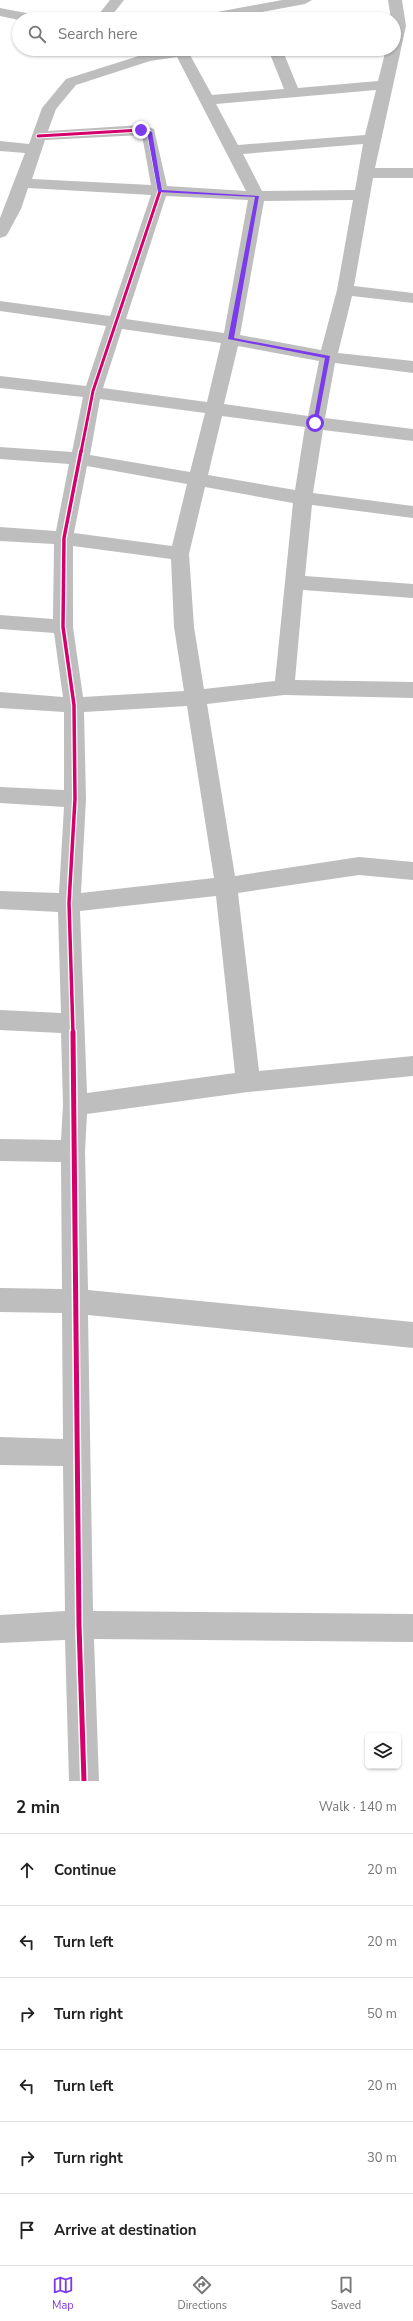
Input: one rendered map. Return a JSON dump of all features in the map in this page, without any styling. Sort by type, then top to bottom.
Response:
[{"type":"street","points":[[107,12],[116,0]]},
{"type":"street","points":[[239,12],[305,0]]},
{"type":"street","points":[[395,0],[395,12]]},
{"type":"street","points":[[0,12],[12,14]]},
{"type":"street","points":[[0,233],[13,208],[49,108],[71,82],[120,65],[159,56]]},
{"type":"street","points":[[184,56],[257,196],[231,339],[180,554],[184,627],[226,886],[248,1082]]},
{"type":"street","points":[[278,56],[293,93]]},
{"type":"street","points":[[284,687],[302,498],[328,357],[345,290],[372,140],[392,56]]},
{"type":"street","points":[[207,100],[385,85]]},
{"type":"street","points":[[0,146],[141,130],[150,132],[160,191],[93,392],[64,538],[63,626],[74,705],[75,799],[69,903],[75,1105],[73,1151],[76,1453],[84,1781]]},
{"type":"street","points":[[233,150],[372,140]]},
{"type":"street","points":[[366,173],[413,172]]},
{"type":"street","points":[[22,183],[257,196],[362,195]]},
{"type":"street","points":[[345,290],[413,298]]},
{"type":"street","points":[[0,306],[116,321],[231,339],[328,357],[413,367]]},
{"type":"street","points":[[0,382],[93,392],[413,435]]},
{"type":"street","points":[[0,453],[80,459],[302,498],[413,512]]},
{"type":"street","points":[[0,534],[64,538],[180,554]]},
{"type":"street","points":[[294,582],[413,591]]},
{"type":"street","points":[[0,622],[63,626]]},
{"type":"street","points":[[0,700],[74,705],[196,698],[284,687],[413,690]]},
{"type":"street","points":[[0,795],[75,799]]},
{"type":"street","points":[[0,900],[69,903],[226,886],[359,866],[413,871]]},
{"type":"street","points":[[0,1020],[72,1024]]},
{"type":"street","points":[[75,1105],[248,1082],[413,1066]]},
{"type":"street","points":[[0,1150],[73,1151]]},
{"type":"street","points":[[0,1300],[75,1301],[413,1335]]},
{"type":"street","points":[[0,1451],[76,1453]]},
{"type":"street","points":[[0,1629],[79,1625],[413,1628]]},
{"type":"cycle path","points":[[38,136],[141,130],[149,132],[160,191],[93,391],[64,538],[63,627],[74,705],[75,799],[69,903],[75,1105],[73,1151],[79,1625],[84,1781]]},
{"type":"route","points":[[141,130],[150,132],[160,191],[257,196],[231,339],[328,357],[315,423]]}]
